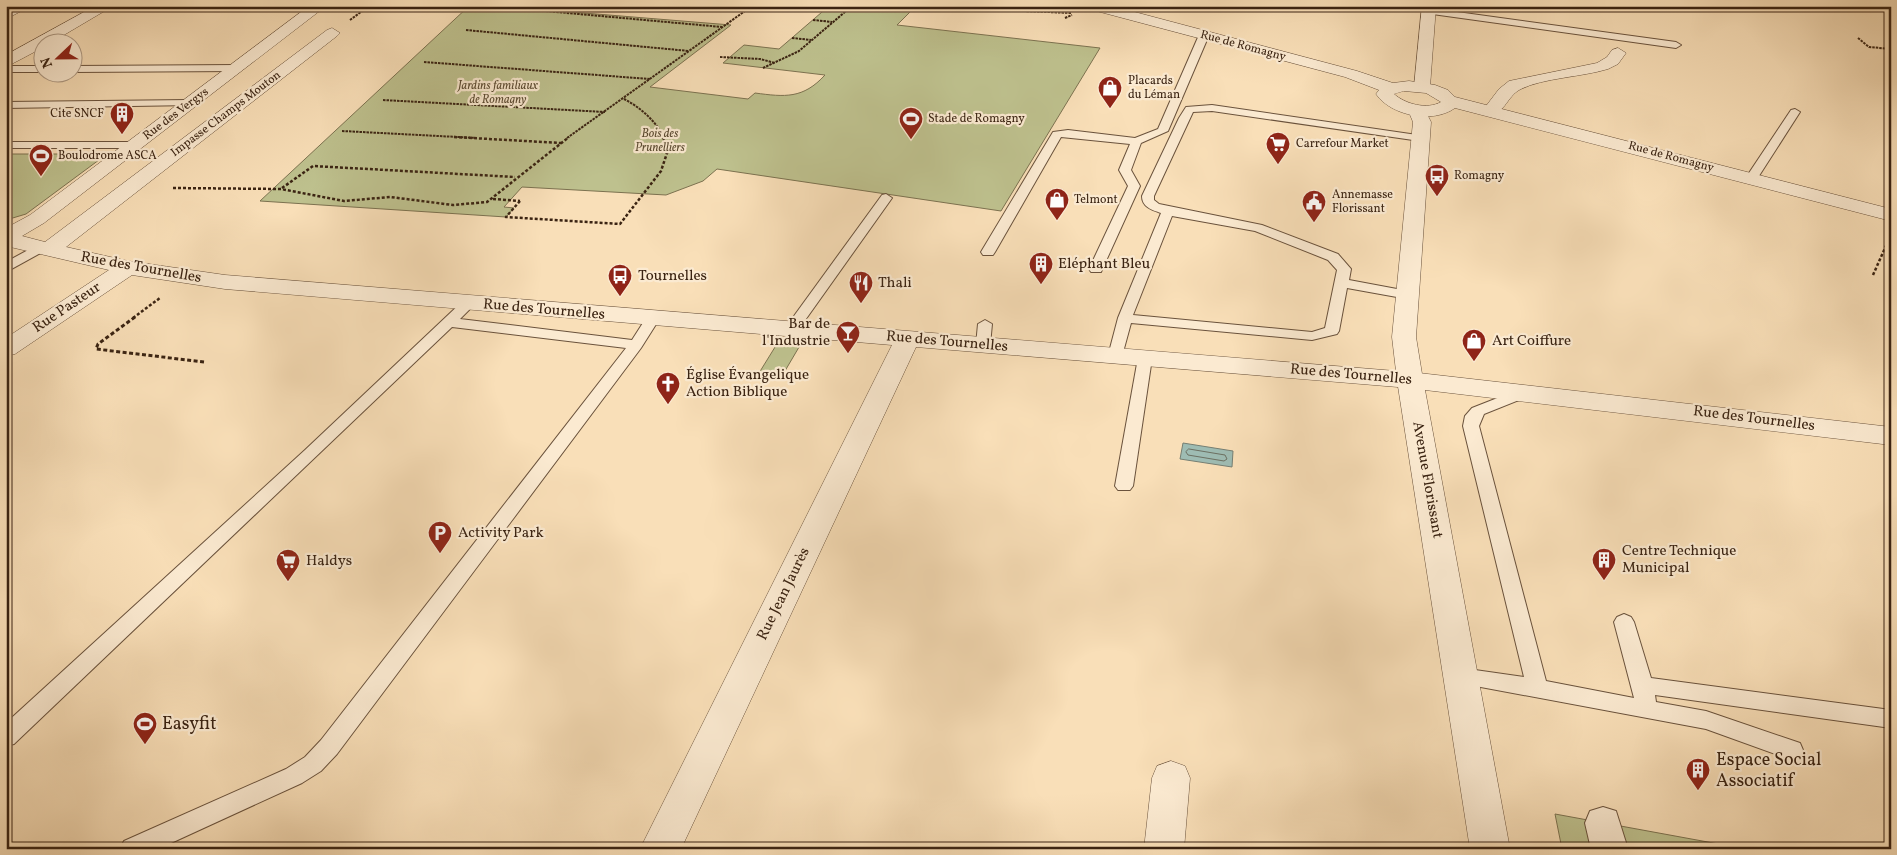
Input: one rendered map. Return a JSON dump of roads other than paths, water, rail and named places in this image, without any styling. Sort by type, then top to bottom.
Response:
[{"type":"street","points":[[6,16],[24,6]]},
{"type":"street","points":[[6,62],[106,6]]},
{"type":"street","name":"Rue des Vergys","points":[[6,238],[37,220],[319,6]]},
{"type":"street","name":"Rue de Romagny","points":[[1094,6],[1350,74],[1390,88]]},
{"type":"street","points":[[1429,9],[1422,87],[1402,86],[1390,88],[1385,94],[1388,100],[1417,110],[1442,109],[1448,106],[1450,101]]},
{"type":"street","name":"Impasse Champs Mouton","points":[[45,248],[129,187],[332,33]]},
{"type":"street","points":[[1492,110],[1505,93],[1515,85],[1533,78],[1603,67],[1615,61],[1618,53]]},
{"type":"street","name":"Rue de Romagny","points":[[1422,87],[1439,92],[1450,101],[1492,110],[1891,215]]},
{"type":"street","name":"Avenue Florissant","points":[[1417,110],[1421,117],[1420,138],[1404,344],[1460,676],[1497,847]]},
{"type":"street","name":"Rue des Tournelles","points":[[6,238],[128,268],[188,277],[307,290],[907,339],[984,334],[1115,356],[1410,380],[1891,436]]},
{"type":"street","name":"Rue Pasteur","points":[[6,349],[128,268]]},
{"type":"street","name":"Rue Jean Jaurès","points":[[660,849],[907,339]]},
{"type":"street","points":[[1164,849],[1171,778]]},
{"type":"lane","points":[[1429,9],[1676,45]]},
{"type":"lane","points":[[988,252],[1057,134],[1068,133],[1136,141],[1162,130],[1204,35]]},
{"type":"lane","points":[[82,69],[238,68]]},
{"type":"lane","points":[[6,69],[32,69]]},
{"type":"lane","points":[[6,105],[190,103]]},
{"type":"lane","points":[[1125,318],[1312,336],[1332,331],[1344,268],[1339,261],[1288,238],[1226,220],[1168,211],[1155,207],[1148,201],[1148,196],[1190,109],[1212,108],[1420,138]]},
{"type":"lane","points":[[1752,179],[1795,112]]},
{"type":"lane","points":[[1096,270],[1134,186],[1125,170],[1136,141]]},
{"type":"lane","points":[[6,145],[135,145]]},
{"type":"lane","points":[[791,330],[886,198]]},
{"type":"lane","points":[[1115,356],[1125,318],[1168,211]]},
{"type":"lane","points":[[6,268],[45,248]]},
{"type":"lane","points":[[1341,283],[1408,294]]},
{"type":"lane","points":[[6,737],[311,454],[469,304]]},
{"type":"lane","points":[[132,849],[294,776],[314,764],[329,747],[636,345],[653,318]]},
{"type":"lane","points":[[449,322],[636,345]]},
{"type":"lane","points":[[1124,486],[1145,358]]},
{"type":"lane","points":[[1523,393],[1478,410],[1473,416],[1471,426],[1536,688]]},
{"type":"lane","points":[[1624,622],[1643,685],[1647,709]]},
{"type":"lane","points":[[1460,676],[1536,688],[1706,720],[1792,750]]},
{"type":"lane","points":[[1643,685],[1891,718]]},
{"type":"water","points":[[1183,443],[1233,451],[1232,467],[1180,459]]},
{"type":"place","name":"Placards du Léman","points":[[1110,109]]},
{"type":"place","name":"Cite SNCF","points":[[122,135]]},
{"type":"place","name":"Stade de Romagny","points":[[911,140]]},
{"type":"place","name":"Carrefour Market","points":[[1278,165]]},
{"type":"place","name":"Boulodrome ASCA","points":[[41,177]]},
{"type":"place","name":"Romagny","points":[[1437,197]]},
{"type":"place","name":"Telmont","points":[[1057,221]]},
{"type":"place","name":"Annemasse Florissant","points":[[1314,223]]},
{"type":"place","name":"Eléphant Bleu","points":[[1041,285]]},
{"type":"place","name":"Tournelles","points":[[620,297]]},
{"type":"place","name":"Thali","points":[[861,304]]},
{"type":"place","name":"Bar de l'Industrie","points":[[848,354]]},
{"type":"place","name":"Art Coiffure","points":[[1474,362]]},
{"type":"place","name":"Église Évangelique Action Biblique","points":[[668,405]]},
{"type":"place","name":"Activity Park","points":[[440,554]]},
{"type":"place","name":"Centre Technique Municipal","points":[[1604,581]]},
{"type":"place","name":"Haldys","points":[[288,582]]},
{"type":"place","name":"Easyfit","points":[[145,745]]},
{"type":"place","name":"Espace Social Associatif","points":[[1698,791]]},
{"type":"park label","name":"Jardins familiaux de Romagny","points":[[498,93]]},
{"type":"park label","name":"Bois des Prunelliers","points":[[660,141]]}]
